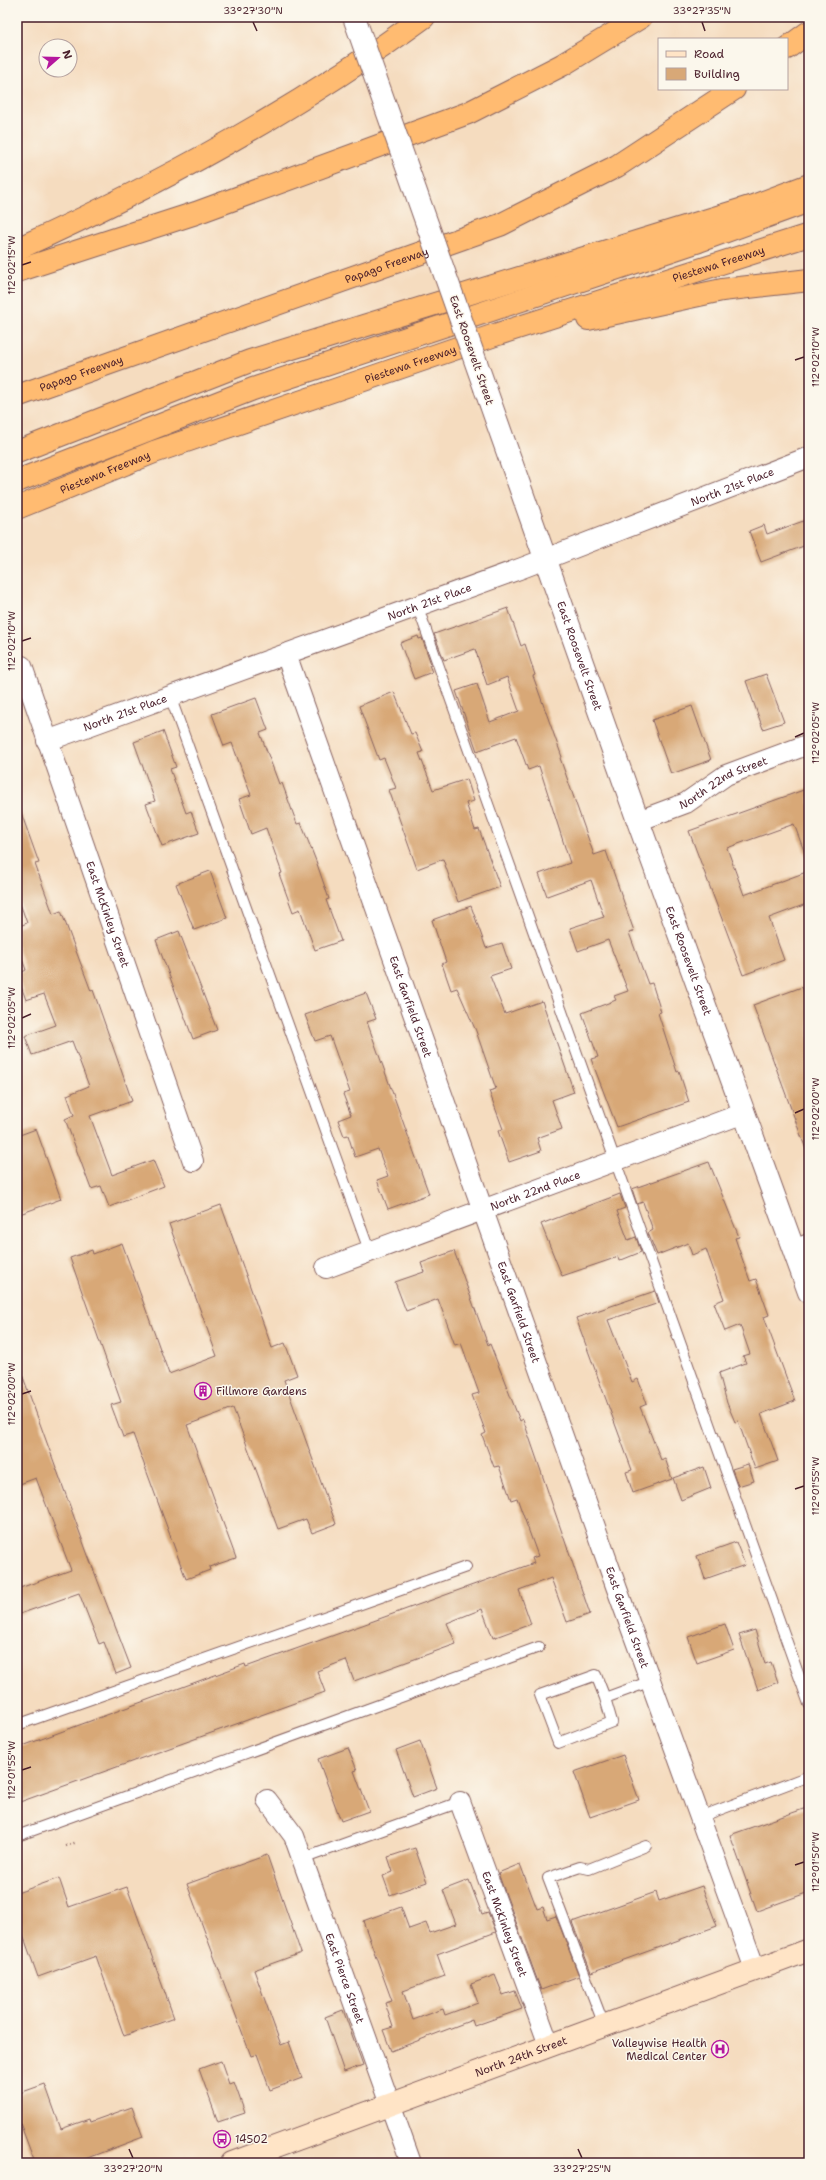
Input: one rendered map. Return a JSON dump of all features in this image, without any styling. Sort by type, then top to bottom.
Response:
[{"type":"highway","points":[[17,249],[179,170],[366,58],[424,17]]},
{"type":"highway","points":[[17,271],[196,213],[468,113],[562,65],[641,17]]},
{"type":"highway","points":[[788,47],[809,32]]},
{"type":"highway","name":"Papago Freeway","points":[[17,396],[500,225],[617,166],[732,90]]},
{"type":"highway","points":[[17,452],[250,361],[746,209],[809,185]]},
{"type":"highway","points":[[17,481],[253,389],[699,241],[809,201]]},
{"type":"highway","name":"Piestewa Freeway","points":[[17,508],[154,452],[498,334],[809,235]]},
{"type":"highway","points":[[498,334],[596,318],[722,290],[809,280]]},
{"type":"main road","name":"North 24th Street","points":[[232,2163],[809,1950]]},
{"type":"street","name":"East Roosevelt Street","points":[[354,17],[638,821],[744,1113],[802,1247],[809,1292]]},
{"type":"street","name":"North 21st Place","points":[[47,741],[546,558],[809,457]]},
{"type":"street","name":"East Garfield Street","points":[[286,654],[483,1211],[755,1969]]},
{"type":"street","name":"East McKinley Street","points":[[20,667],[193,1161]]},
{"type":"street","name":"North 22nd Street","points":[[638,821],[686,803],[726,775],[809,744]]},
{"type":"street","name":"North 22nd Place","points":[[326,1268],[744,1113]]},
{"type":"street","name":"East Pierce Street","points":[[267,1800],[294,1836],[410,2163]]},
{"type":"street","name":"East McKinley Street","points":[[460,1802],[549,2045]]},
{"type":"lane","points":[[417,605],[809,1704]]},
{"type":"lane","points":[[170,696],[370,1252]]},
{"type":"lane","points":[[17,1725],[466,1567]]},
{"type":"lane","points":[[17,1836],[539,1647]]},
{"type":"lane","points":[[596,1675],[605,1698],[612,1722],[558,1743],[540,1695],[596,1675]]},
{"type":"lane","points":[[605,1698],[651,1682]]},
{"type":"lane","points":[[700,1817],[809,1776]]},
{"type":"lane","points":[[302,1859],[460,1802]]},
{"type":"lane","points":[[604,2025],[548,1878],[580,1867],[589,1869],[646,1846]]},
{"type":"path","points":[[66,1846],[77,1842]]},
{"type":"building","points":[[809,519],[809,544],[761,562],[749,531],[764,525],[767,534]]},
{"type":"building","points":[[508,608],[521,646],[525,644],[535,675],[533,676],[562,757],[560,758],[594,855],[606,851],[634,931],[629,933],[648,984],[652,983],[661,1012],[658,1013],[677,1072],[679,1071],[689,1102],[617,1127],[591,1059],[598,1057],[582,1013],[616,1000],[614,996],[628,991],[608,940],[578,951],[570,928],[604,917],[591,880],[547,896],[539,874],[570,863],[539,766],[528,770],[516,737],[477,751],[456,691],[477,684],[490,722],[519,711],[507,677],[487,685],[475,649],[444,660],[434,634]]},
{"type":"building","points":[[418,636],[419,639],[422,638],[431,664],[429,665],[432,672],[414,679],[400,643]]},
{"type":"building","points":[[766,674],[784,722],[763,729],[746,681]]},
{"type":"building","points":[[394,692],[411,734],[415,733],[423,752],[419,753],[433,790],[467,779],[474,801],[466,803],[475,830],[479,829],[500,887],[458,902],[443,859],[417,869],[389,790],[396,788],[384,758],[379,760],[359,706]]},
{"type":"building","points":[[256,698],[268,730],[260,733],[279,784],[282,783],[297,824],[301,823],[316,861],[329,899],[326,900],[341,941],[315,950],[300,909],[293,912],[279,874],[282,873],[266,828],[251,834],[239,799],[251,795],[232,743],[224,746],[212,714]]},
{"type":"building","points":[[692,706],[711,760],[671,774],[652,720]]},
{"type":"building","points":[[163,731],[176,767],[170,769],[186,813],[191,811],[199,833],[162,846],[146,804],[155,801],[134,742]]},
{"type":"building","points":[[809,788],[809,859],[807,859],[794,824],[727,848],[744,895],[809,871],[809,903],[769,918],[784,960],[743,975],[689,831]]},
{"type":"building","points":[[17,807],[19,807],[39,863],[35,864],[53,914],[61,911],[91,991],[93,990],[132,1101],[90,1116],[112,1175],[153,1160],[164,1186],[109,1207],[101,1186],[91,1189],[65,1119],[74,1115],[67,1095],[89,1086],[72,1041],[32,1055],[25,1036],[56,1025],[44,994],[26,1000],[17,975],[26,970],[17,945],[17,927],[27,923],[17,895]]},
{"type":"building","points":[[210,871],[227,918],[194,930],[176,884]]},
{"type":"building","points":[[471,906],[486,948],[502,943],[511,969],[490,976],[505,1014],[542,1001],[574,1092],[552,1100],[562,1129],[537,1138],[541,1151],[509,1162],[498,1131],[503,1129],[489,1091],[496,1089],[476,1031],[457,988],[451,990],[442,964],[446,962],[432,920]]},
{"type":"building","points":[[179,931],[217,1030],[193,1039],[156,940]]},
{"type":"building","points":[[802,987],[809,1006],[809,1152],[807,1152],[753,1005]]},
{"type":"building","points":[[366,993],[376,1019],[367,1022],[429,1194],[388,1209],[377,1180],[388,1176],[378,1149],[355,1157],[348,1135],[344,1136],[338,1120],[351,1115],[343,1094],[350,1092],[330,1036],[315,1041],[305,1015]]},
{"type":"building","points":[[36,1129],[61,1199],[17,1215],[17,1136]]},
{"type":"building","points":[[709,1162],[739,1237],[735,1238],[750,1281],[756,1279],[769,1315],[764,1317],[795,1401],[761,1414],[778,1461],[755,1469],[738,1421],[735,1422],[727,1403],[719,1373],[746,1363],[743,1356],[750,1354],[740,1325],[725,1331],[714,1303],[724,1299],[706,1249],[692,1255],[688,1243],[657,1255],[648,1233],[653,1230],[643,1202],[637,1204],[632,1189]]},
{"type":"building","points":[[620,1194],[625,1208],[617,1211],[628,1240],[636,1237],[641,1252],[619,1261],[618,1257],[562,1276],[541,1224]]},
{"type":"building","name":"Fillmore Gardens","points":[[221,1205],[272,1348],[285,1343],[297,1375],[284,1380],[336,1524],[312,1533],[306,1519],[278,1529],[233,1408],[187,1425],[236,1558],[209,1567],[210,1570],[186,1579],[133,1434],[123,1437],[111,1405],[121,1402],[70,1258],[92,1250],[93,1254],[122,1243],[169,1374],[217,1356],[169,1224]]},
{"type":"building","points":[[454,1251],[488,1345],[490,1344],[520,1421],[523,1419],[590,1614],[567,1622],[551,1578],[519,1590],[531,1624],[493,1638],[482,1609],[447,1623],[456,1644],[354,1681],[346,1660],[317,1671],[325,1692],[17,1803],[17,1748],[245,1664],[246,1667],[534,1563],[532,1558],[538,1556],[517,1498],[511,1500],[499,1466],[494,1467],[482,1435],[486,1433],[472,1395],[479,1393],[461,1343],[455,1345],[438,1299],[406,1311],[395,1282],[424,1272],[421,1263]]},
{"type":"building","points":[[655,1291],[659,1303],[608,1320],[632,1382],[638,1379],[647,1404],[640,1407],[661,1460],[665,1458],[672,1479],[633,1493],[626,1472],[632,1470],[576,1318]]},
{"type":"building","points":[[17,1366],[19,1366],[131,1668],[116,1674],[104,1642],[99,1644],[79,1593],[17,1615],[17,1589],[71,1570],[36,1478],[17,1485]]},
{"type":"building","points":[[748,1464],[754,1481],[738,1486],[732,1469]]},
{"type":"building","points":[[704,1467],[711,1488],[681,1500],[673,1478]]},
{"type":"building","points":[[736,1542],[745,1565],[705,1579],[697,1556]]},
{"type":"building","points":[[725,1624],[734,1650],[697,1663],[688,1637]]},
{"type":"building","points":[[755,1630],[765,1664],[771,1662],[778,1682],[758,1690],[739,1635]]},
{"type":"building","points":[[420,1741],[437,1788],[413,1797],[396,1750]]},
{"type":"building","points":[[348,1748],[357,1770],[354,1771],[369,1811],[341,1821],[318,1759]]},
{"type":"building","points":[[623,1755],[639,1800],[590,1817],[574,1772]]},
{"type":"building","points":[[809,1807],[809,1892],[757,1911],[730,1835]]},
{"type":"building","points":[[415,1848],[427,1882],[390,1895],[383,1876],[393,1872],[388,1857]]},
{"type":"building","points":[[267,1855],[301,1953],[254,1970],[281,2045],[289,2042],[302,2078],[270,2090],[257,2054],[251,2056],[187,1884]]},
{"type":"building","points":[[520,1864],[537,1909],[543,1907],[547,1919],[556,1916],[579,1976],[541,1990],[498,1873]]},
{"type":"building","points":[[59,1878],[69,1907],[127,1887],[174,2018],[124,2036],[96,1956],[38,1977],[17,1918],[17,1893]]},
{"type":"building","points":[[469,1880],[482,1914],[488,1912],[496,1932],[437,1954],[445,1976],[403,1991],[413,2020],[443,2009],[445,2015],[478,2003],[471,1984],[495,1975],[503,1995],[515,1991],[522,2009],[474,2026],[472,2020],[391,2051],[383,2030],[393,2027],[385,2003],[392,2001],[363,1921],[401,1907],[409,1929],[426,1923],[430,1933],[456,1924],[443,1890]]},
{"type":"building","points":[[702,1886],[717,1926],[591,1972],[572,1922],[656,1892],[659,1901]]},
{"type":"building","points":[[343,2010],[363,2065],[344,2072],[325,2017]]},
{"type":"building","points":[[221,2061],[229,2084],[234,2082],[245,2113],[218,2122],[199,2069]]},
{"type":"building","points":[[45,2084],[61,2129],[89,2119],[90,2122],[132,2107],[143,2137],[74,2163],[35,2163],[17,2115],[17,2094]]},
{"type":"place","name":"Fillmore Gardens","points":[[203,1391]]},
{"type":"place","name":"Valleywise Health Medical Center","points":[[720,2049]]},
{"type":"place","name":"14502","points":[[222,2139]]}]
